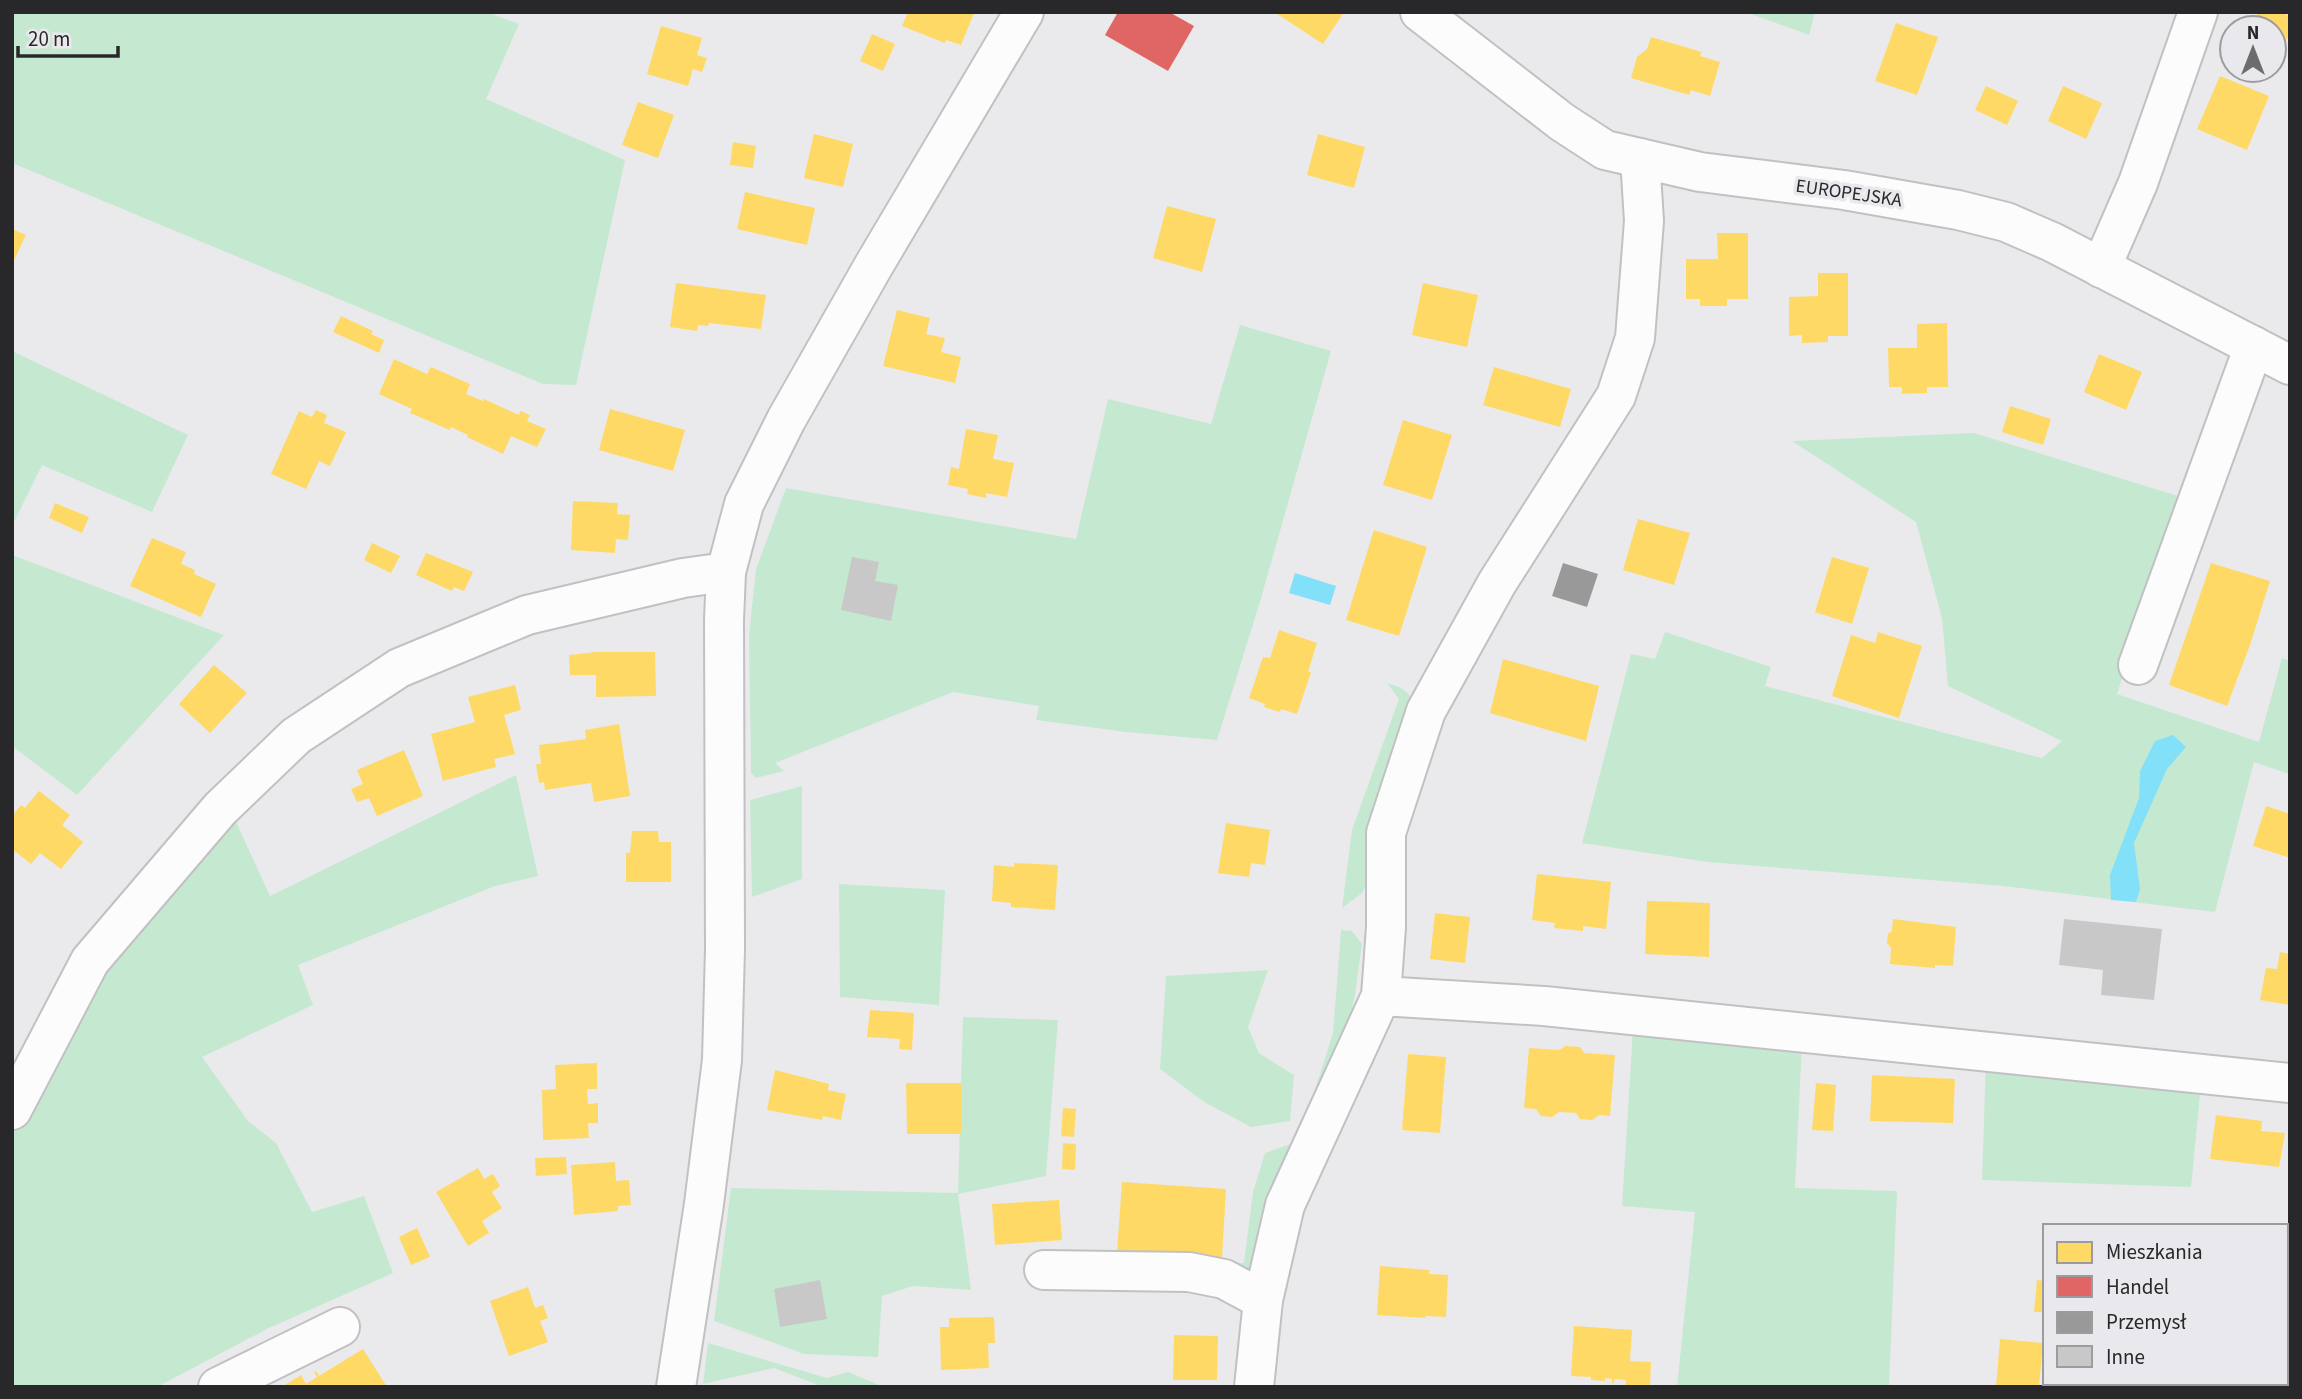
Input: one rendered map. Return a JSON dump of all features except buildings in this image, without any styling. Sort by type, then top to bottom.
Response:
[{"type":"street","points":[[676,1387],[704,1204],[722,1060],[726,572],[744,504],[786,420],[873,265],[1024,12]]},
{"type":"street","name":"EUROPEJSKA","points":[[1420,12],[1562,122],[1605,150],[1700,172],[1844,190],[1958,210],[2006,222],[2052,242],[2290,365]]},
{"type":"street","points":[[2101,268],[2138,183],[2198,12]]},
{"type":"street","points":[[1254,1387],[1263,1300],[1285,1205],[1381,996],[1386,927],[1386,833],[1426,711],[1497,583],[1616,397],[1635,338],[1644,221],[1640,158]]},
{"type":"street","points":[[2138,665],[2254,346]]},
{"type":"street","points":[[12,1110],[90,961],[220,809],[296,736],[399,668],[527,615],[683,578],[726,572]]},
{"type":"street","points":[[1381,996],[1544,1006],[2290,1083]]},
{"type":"street","points":[[1044,1270],[1189,1272],[1224,1279],[1263,1300]]},
{"type":"street","points":[[218,1387],[340,1327]]},
{"type":"green space","points":[[12,12],[486,12],[519,24],[486,99],[625,160],[576,385],[543,384],[12,163]]},
{"type":"green space","points":[[1745,12],[1815,12],[1809,35]]},
{"type":"green space","points":[[1240,325],[1331,351],[1260,602],[1217,740],[1036,720],[1039,706],[953,692],[775,763],[784,771],[756,778],[751,773],[749,635],[756,569],[786,488],[1076,539],[1108,399],[1211,424]]},
{"type":"green space","points":[[12,351],[188,435],[152,512],[42,465],[12,526]]},
{"type":"green space","points":[[1974,433],[2181,497],[2117,694],[2259,742],[2282,658],[2290,661],[2290,771],[2289,774],[2254,762],[2215,912],[2004,886],[1708,862],[1582,843],[1631,654],[1655,659],[1665,632],[1771,667],[1765,686],[2042,758],[2062,741],[1948,686],[1942,618],[1916,522],[1792,441]]},
{"type":"green space","points":[[12,555],[224,635],[77,795],[12,746]]},
{"type":"green space","points":[[1387,683],[1405,690],[1414,707],[1370,879],[1362,893],[1342,908],[1352,830],[1399,699]]},
{"type":"green space","points":[[516,775],[538,876],[495,886],[298,965],[313,1005],[202,1057],[248,1121],[276,1143],[312,1212],[364,1196],[393,1273],[269,1328],[157,1387],[12,1387],[12,1130],[129,931],[235,820],[270,896]]},
{"type":"green space","points":[[802,786],[802,879],[752,897],[750,800]]},
{"type":"green space","points":[[839,884],[945,890],[939,1005],[840,997]]},
{"type":"green space","points":[[1341,930],[1352,931],[1362,944],[1348,1029],[1257,1267],[1247,1274],[1214,1263],[1244,1263],[1253,1192],[1265,1153],[1299,1141],[1333,1033]]},
{"type":"green space","points":[[1268,970],[1248,1027],[1259,1053],[1294,1075],[1290,1121],[1251,1127],[1204,1102],[1160,1069],[1166,976]]},
{"type":"green space","points":[[963,1017],[1058,1020],[1046,1176],[958,1194],[971,1290],[913,1286],[882,1296],[878,1357],[804,1354],[714,1321],[731,1188],[958,1193]]},
{"type":"green space","points":[[1633,1029],[1802,1043],[1795,1188],[1897,1191],[1889,1387],[1677,1387],[1695,1212],[1622,1206]]},
{"type":"green space","points":[[1986,1060],[2201,1085],[2191,1187],[1982,1180]]},
{"type":"green space","points":[[708,1343],[827,1378],[848,1372],[884,1387],[823,1387],[774,1368],[703,1384]]},
{"type":"water","points":[[1295,573],[1336,586],[1330,605],[1289,593]]},
{"type":"water","points":[[2173,735],[2186,747],[2167,769],[2134,843],[2140,889],[2136,902],[2111,900],[2110,875],[2139,798],[2140,771],[2155,741]]}]
